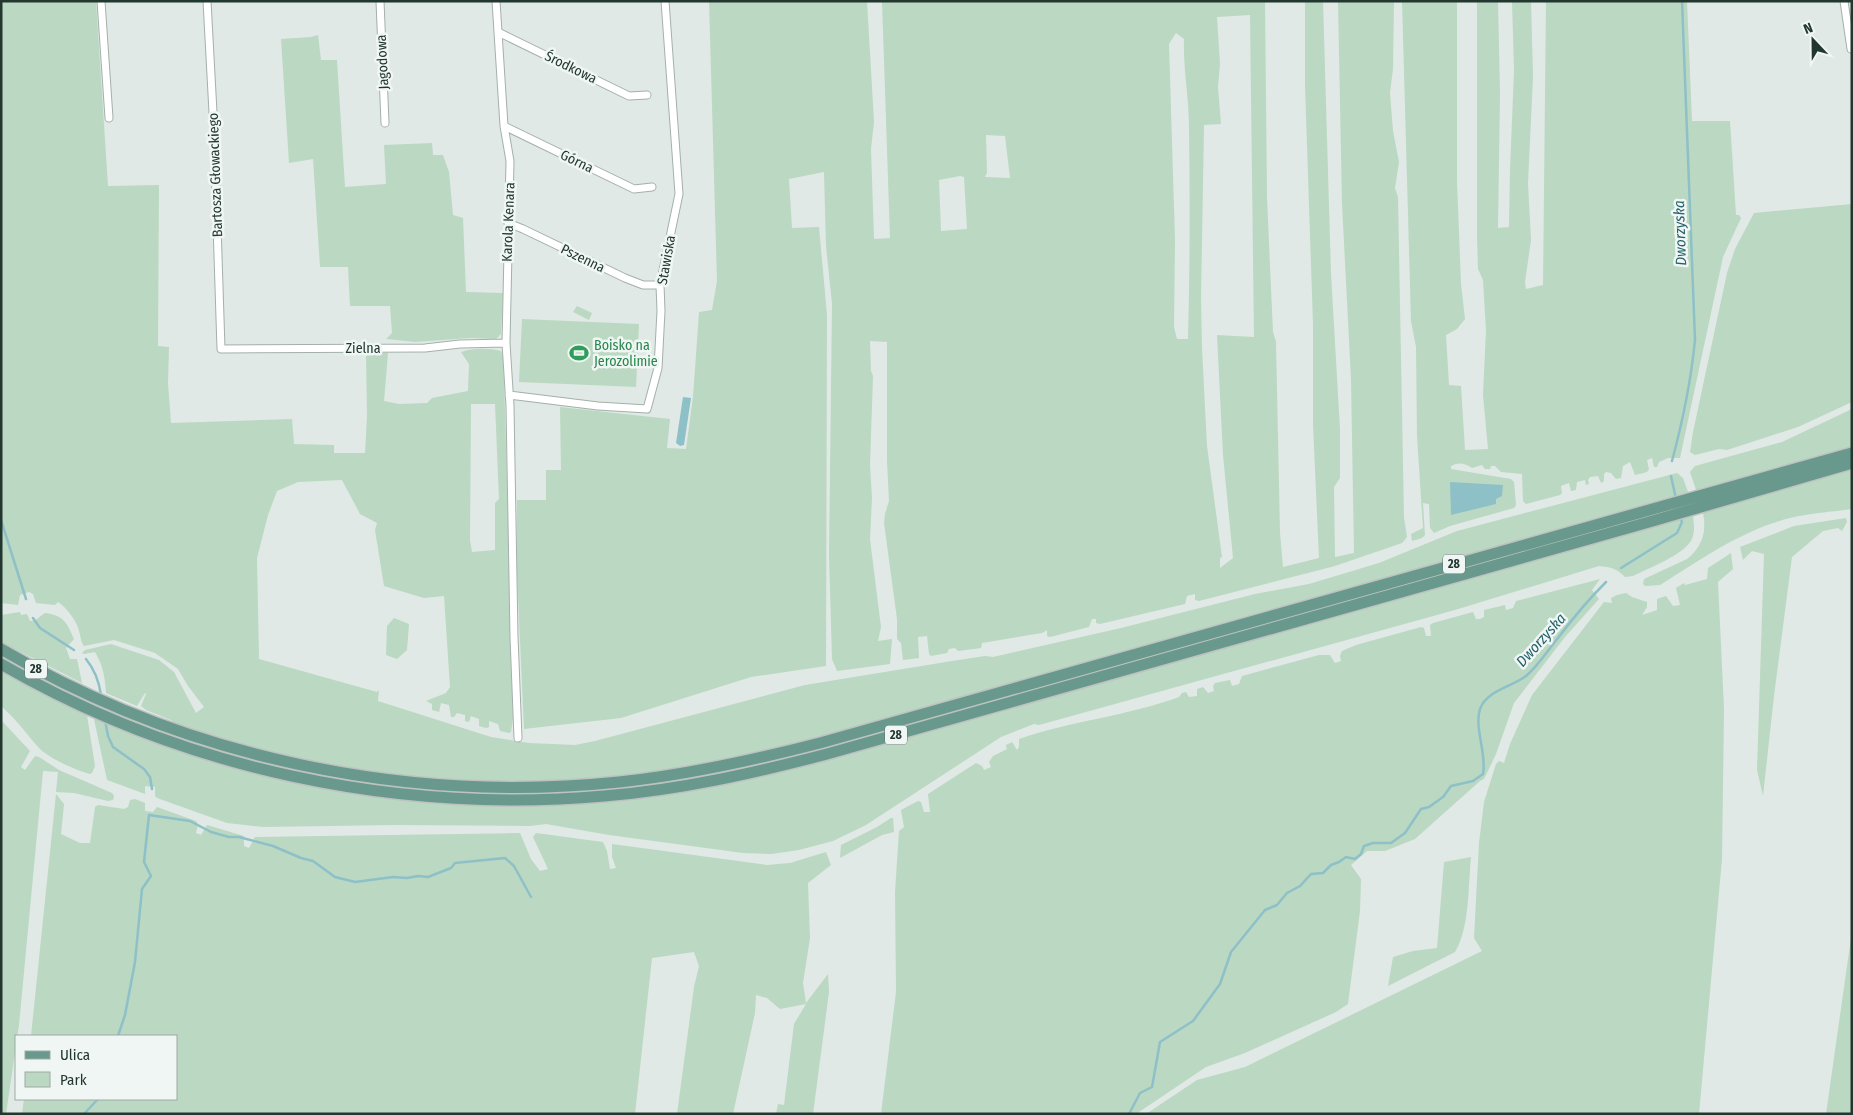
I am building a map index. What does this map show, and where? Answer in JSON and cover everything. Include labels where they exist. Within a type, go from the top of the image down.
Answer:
[{"type":"main road","name":"28","points":[[1,649],[72,687],[130,713],[206,740],[261,756],[314,768],[390,780],[449,786],[519,788],[580,786],[639,780],[718,767],[832,740],[1852,452]]},
{"type":"main road","name":"28","points":[[1,664],[68,698],[131,726],[199,751],[315,781],[387,792],[504,800],[587,797],[640,792],[731,777],[834,752],[1764,490],[1852,463]]},
{"type":"street","points":[[101,1],[109,118]]},
{"type":"street","name":"Bartosza Głowackiego","points":[[207,1],[214,121],[221,349]]},
{"type":"street","name":"Jagodowa","points":[[380,1],[385,123]]},
{"type":"street","name":"Karola Kenara","points":[[496,1],[504,126],[510,161],[506,343],[511,443],[518,738]]},
{"type":"street","name":"Stawiska","points":[[509,395],[648,410],[658,368],[661,311],[660,285],[679,194],[665,1]]},
{"type":"street","points":[[1844,1],[1851,48]]},
{"type":"street","name":"Środkowa","points":[[498,32],[629,96],[647,95]]},
{"type":"street","name":"Górna","points":[[504,126],[634,188],[652,187]]},
{"type":"street","name":"Pszenna","points":[[508,223],[625,278],[643,285],[660,285]]},
{"type":"street","name":"Zielna","points":[[221,349],[425,348],[460,344],[506,343]]},
{"type":"green space","points":[[1,1],[96,1],[108,186],[159,185],[158,346],[169,347],[168,383],[171,423],[292,419],[294,444],[334,445],[334,453],[365,453],[367,416],[366,353],[388,353],[384,401],[399,404],[427,403],[432,398],[468,391],[469,364],[461,352],[481,349],[501,351],[503,356],[513,718],[511,732],[500,731],[498,724],[489,721],[489,727],[479,726],[479,719],[471,716],[469,722],[465,721],[465,715],[457,713],[454,717],[451,717],[449,705],[441,703],[439,712],[432,710],[432,704],[426,701],[446,693],[450,687],[444,596],[424,598],[384,586],[375,530],[377,523],[360,514],[342,480],[298,482],[277,491],[268,515],[257,558],[259,659],[377,692],[379,690],[378,701],[491,737],[529,743],[575,745],[595,741],[805,685],[985,656],[993,657],[1121,628],[1255,594],[1309,584],[1379,563],[1457,531],[1677,473],[1683,478],[1688,492],[861,727],[772,749],[682,768],[588,779],[491,781],[394,774],[313,762],[265,751],[171,723],[173,721],[141,706],[145,693],[137,706],[106,693],[103,672],[95,652],[82,653],[85,650],[111,644],[159,660],[174,672],[196,713],[204,707],[178,669],[155,653],[114,640],[84,646],[76,623],[58,602],[55,605],[36,603],[33,594],[29,592],[20,595],[18,605],[1,603]],"holes":[[[471,404],[495,404],[499,499],[495,503],[495,550],[472,552],[470,540]]]},
{"type":"green space","points":[[709,1],[867,1],[874,122],[871,149],[874,239],[890,238],[882,1],[1265,1],[1267,198],[1273,332],[1276,342],[1280,533],[1283,567],[1319,558],[1313,425],[1313,325],[1305,85],[1305,1],[1323,1],[1331,274],[1340,429],[1340,478],[1334,487],[1335,557],[1354,553],[1351,379],[1342,204],[1338,1],[1394,1],[1393,69],[1390,93],[1393,131],[1399,162],[1395,188],[1398,197],[1404,518],[1407,537],[1402,543],[1335,566],[1199,601],[1195,600],[1195,594],[1187,596],[1185,604],[1100,624],[1096,623],[1096,619],[1092,619],[1089,627],[1050,637],[1047,636],[1047,630],[1042,633],[982,643],[981,648],[958,651],[955,648],[949,649],[947,653],[931,656],[929,654],[927,636],[918,637],[919,658],[903,660],[901,643],[897,639],[897,619],[884,523],[889,501],[887,342],[870,341],[871,371],[873,376],[870,539],[881,627],[878,641],[892,639],[890,664],[837,671],[832,659],[829,556],[832,304],[826,246],[824,172],[789,179],[792,228],[819,227],[827,315],[826,666],[751,677],[621,718],[524,729],[517,573],[517,500],[546,500],[546,470],[561,470],[560,407],[670,419],[667,448],[686,449],[693,397],[699,312],[712,310],[717,281]],"holes":[[[1250,15],[1254,337],[1217,335],[1223,455],[1233,558],[1220,568],[1220,558],[1222,557],[1207,446],[1201,298],[1204,125],[1221,124],[1218,87],[1220,64],[1217,17]],[[1176,33],[1184,39],[1189,127],[1188,339],[1177,339],[1174,327],[1175,240],[1169,44]],[[986,135],[1005,136],[1010,178],[985,177],[987,173]],[[964,177],[967,229],[941,231],[939,180]]]},
{"type":"green space","points":[[1402,1],[1457,1],[1457,181],[1461,284],[1465,319],[1457,329],[1446,335],[1449,385],[1461,386],[1465,450],[1488,449],[1483,395],[1486,330],[1483,280],[1478,269],[1477,236],[1477,1],[1498,1],[1500,94],[1498,228],[1509,227],[1514,70],[1512,1],[1531,1],[1533,77],[1528,183],[1531,240],[1525,282],[1526,289],[1543,285],[1546,1],[1687,1],[1692,121],[1730,121],[1736,215],[1739,215],[1741,218],[1723,257],[1680,458],[1668,458],[1659,462],[1657,467],[1654,467],[1652,458],[1647,460],[1649,469],[1647,472],[1635,475],[1630,462],[1623,466],[1621,478],[1616,479],[1611,473],[1606,472],[1604,474],[1604,481],[1601,483],[1598,476],[1590,477],[1588,480],[1589,484],[1586,485],[1585,480],[1577,482],[1576,490],[1571,491],[1569,483],[1561,486],[1562,493],[1560,495],[1526,504],[1523,501],[1522,474],[1501,472],[1495,466],[1485,469],[1482,465],[1472,468],[1467,465],[1457,464],[1451,466],[1451,469],[1511,479],[1514,482],[1516,505],[1514,508],[1450,526],[1434,533],[1430,528],[1429,504],[1423,503],[1425,535],[1412,541],[1411,534],[1423,528],[1417,436],[1416,347],[1411,321]]},
{"type":"green space","points":[[318,35],[321,60],[337,60],[345,187],[386,184],[384,145],[432,143],[433,155],[443,155],[449,172],[453,215],[463,218],[466,292],[503,293],[501,334],[496,339],[470,338],[415,342],[386,339],[392,333],[390,306],[350,306],[348,267],[320,267],[313,159],[289,163],[281,39]]},
{"type":"green space","points":[[1852,204],[1852,402],[1798,427],[1727,450],[1719,449],[1695,455],[1690,452],[1727,273],[1735,249],[1754,213]]},
{"type":"green space","points":[[577,306],[592,313],[589,320],[573,312]]},
{"type":"green space","name":"Boisko na Jerozolimie","points":[[522,319],[639,324],[636,387],[519,382]]},
{"type":"green space","points":[[1852,409],[1852,447],[1696,490],[1690,472],[1695,466],[1782,442]]},
{"type":"green space","points":[[1852,468],[1852,509],[1805,515],[1772,523],[1723,546],[1660,585],[1645,586],[1643,584],[1644,579],[1687,559],[1692,554],[1700,544],[1704,533],[1703,513]]},
{"type":"green space","points":[[1693,516],[1694,533],[1688,545],[1674,556],[1633,576],[1625,577],[1614,569],[1599,566],[1455,610],[1039,725],[1034,724],[1001,737],[866,825],[833,841],[799,850],[771,854],[743,853],[609,835],[546,824],[530,826],[395,825],[263,827],[227,823],[157,798],[155,796],[155,787],[145,786],[145,794],[107,780],[94,719],[190,755],[241,769],[289,781],[386,797],[434,802],[533,806],[582,804],[655,797],[726,784],[820,762]]},
{"type":"green space","points":[[1846,518],[1847,522],[1842,531],[1838,528],[1823,531],[1792,557],[1763,796],[1757,770],[1764,554],[1752,551],[1743,560],[1740,547],[1794,526]]},
{"type":"green space","points":[[1731,553],[1733,569],[1718,582],[1724,709],[1722,859],[1699,1114],[1146,1114],[1197,1080],[1245,1067],[1482,951],[1474,938],[1479,843],[1484,802],[1496,764],[1499,761],[1504,763],[1510,744],[1532,695],[1604,602],[1612,603],[1611,598],[1626,593],[1647,602],[1647,607],[1642,615],[1657,610],[1657,599],[1666,596],[1673,606],[1680,605],[1676,588],[1684,583],[1685,585],[1707,579],[1708,568]]},
{"type":"green space","points":[[1600,579],[1592,590],[1599,599],[1565,637],[1514,703],[1496,754],[1484,779],[1415,839],[1385,851],[1367,851],[1351,865],[1361,879],[1360,911],[1348,1004],[1336,1012],[1245,1053],[1206,1067],[1136,1114],[881,1114],[896,992],[895,892],[899,831],[904,827],[901,810],[918,801],[921,802],[924,812],[930,812],[928,794],[976,763],[982,766],[984,770],[991,767],[989,762],[993,756],[1007,749],[1006,745],[1012,742],[1017,750],[1019,739],[1159,704],[1179,697],[1182,693],[1186,692],[1189,697],[1197,696],[1197,689],[1203,687],[1208,693],[1214,691],[1213,686],[1215,683],[1230,680],[1232,686],[1239,684],[1242,676],[1319,655],[1330,655],[1335,663],[1341,661],[1342,651],[1356,645],[1421,627],[1424,628],[1426,636],[1431,636],[1430,625],[1433,623],[1473,612],[1476,619],[1480,619],[1484,617],[1484,610],[1505,605],[1506,610],[1513,608],[1516,601]]},
{"type":"green space","points":[[20,612],[21,615],[27,614],[30,621],[36,620],[45,613],[64,620],[74,639],[66,648],[70,659],[77,659],[82,683],[1,642],[1,615]]},
{"type":"green space","points":[[394,618],[409,624],[407,650],[397,659],[386,655],[387,626]]},
{"type":"green space","points":[[1,670],[87,715],[95,766],[92,773],[70,767],[42,751],[1,706]]},
{"type":"green space","points":[[1,720],[30,751],[21,767],[25,770],[35,756],[39,757],[59,770],[112,793],[114,796],[113,800],[108,801],[74,793],[56,792],[58,772],[43,771],[19,1025],[18,1035],[15,1035],[15,1052],[6,1114],[1,1114]]},
{"type":"green space","points":[[56,794],[64,804],[61,834],[80,843],[90,843],[95,807],[98,805],[124,809],[128,807],[130,800],[135,799],[145,803],[145,811],[153,812],[157,807],[196,821],[198,824],[196,833],[201,835],[207,825],[244,836],[244,846],[249,848],[255,837],[520,833],[531,859],[540,871],[548,869],[533,837],[536,833],[603,842],[607,851],[610,869],[616,868],[612,857],[612,844],[767,865],[790,863],[826,852],[831,865],[808,883],[810,938],[803,983],[806,1003],[828,974],[829,992],[813,1114],[776,1114],[778,1104],[784,1105],[794,1024],[806,1004],[780,1009],[767,998],[756,995],[755,1013],[733,1114],[677,1114],[694,987],[699,966],[694,952],[652,958],[635,1114],[22,1114],[24,1100],[178,1100],[178,1035],[31,1035]]},
{"type":"green space","points":[[893,818],[894,832],[882,835],[840,858],[841,845]]},
{"type":"green space","points":[[1471,857],[1466,919],[1460,942],[1455,952],[1388,986],[1393,957],[1413,951],[1437,948],[1444,862]]},
{"type":"green space","points":[[1852,931],[1852,1114],[1826,1114]]},
{"type":"water","points":[[683,397],[691,398],[684,445],[680,446],[676,443]]},
{"type":"water","points":[[1450,482],[1503,485],[1502,496],[1496,499],[1496,504],[1451,515]]},
{"type":"waterway","name":"Dworzyska","points":[[1672,461],[1686,400],[1695,340],[1682,1]]},
{"type":"waterway","name":"Dworzyska","points":[[1671,476],[1676,499]]},
{"type":"waterway","name":"Dworzyska","points":[[1621,568],[1677,533],[1682,522],[1680,517]]},
{"type":"waterway","points":[[1,520],[26,599]]},
{"type":"waterway","name":"Dworzyska","points":[[1129,1114],[1140,1093],[1152,1087],[1160,1042],[1193,1021],[1220,984],[1231,952],[1265,910],[1277,905],[1287,893],[1300,886],[1311,874],[1323,873],[1331,865],[1346,857],[1355,859],[1361,854],[1364,846],[1373,843],[1391,843],[1405,833],[1421,809],[1429,807],[1443,797],[1451,786],[1473,781],[1483,774],[1484,766],[1478,724],[1480,709],[1483,703],[1494,693],[1526,676],[1539,663],[1569,623],[1606,582]]},
{"type":"waterway","points":[[33,618],[40,628],[74,650]]},
{"type":"waterway","points":[[86,659],[96,676],[101,695]]},
{"type":"waterway","points":[[105,720],[108,736],[113,747],[144,769],[150,777],[152,789]]},
{"type":"waterway","points":[[118,1035],[125,1015],[135,962],[142,889],[151,876],[144,862],[149,815],[190,821],[211,832],[273,846],[313,861],[335,877],[355,882],[393,877],[428,877],[451,868],[455,863],[505,858],[514,866],[531,897]]},
{"type":"waterway","points":[[84,1114],[97,1100]]},
{"type":"place","name":"Boisko na Jerozolimie","points":[[579,353]]}]
